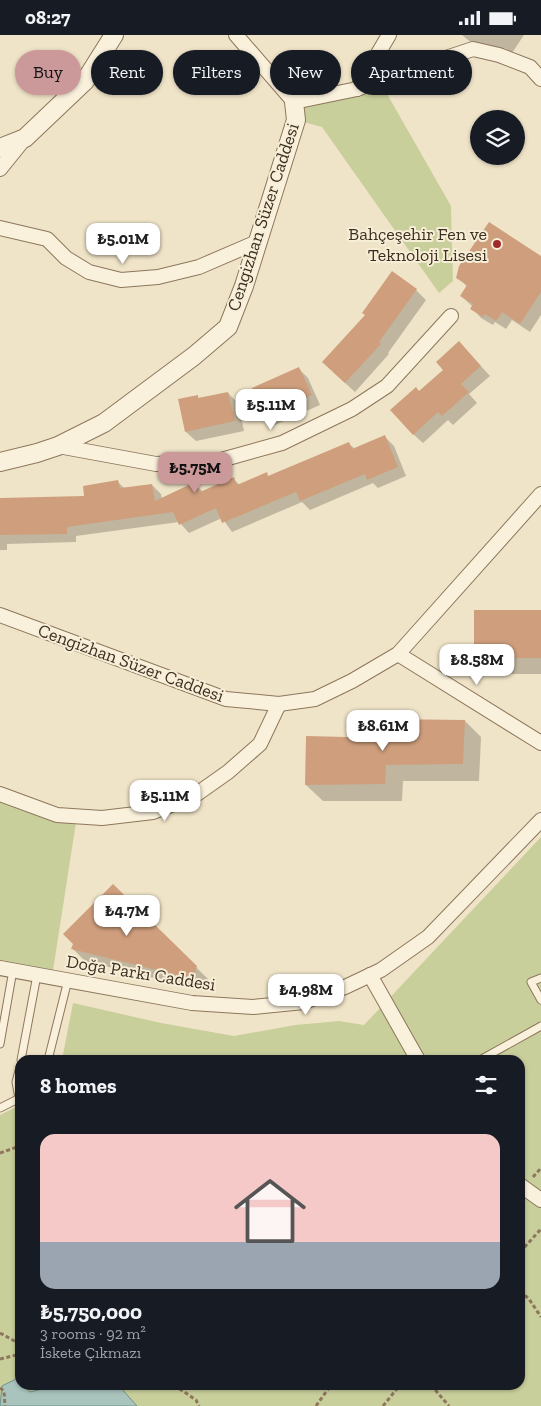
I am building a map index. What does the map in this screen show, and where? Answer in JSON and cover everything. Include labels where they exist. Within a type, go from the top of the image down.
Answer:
[{"type":"street","points":[[0,169],[25,138],[85,81],[114,35]]},
{"type":"street","points":[[236,35],[294,102]]},
{"type":"street","points":[[380,50],[389,35]]},
{"type":"street","name":"Cengizhan Süzer Caddesi","points":[[470,50],[473,49],[499,55],[530,67],[541,79]]},
{"type":"street","name":"Cengizhan Süzer Caddesi","points":[[0,462],[58,446],[104,423],[194,356],[228,327],[244,286],[296,121],[294,102],[351,90]]},
{"type":"street","points":[[0,148],[25,138]]},
{"type":"street","points":[[0,228],[47,239],[66,258],[89,272],[121,280],[158,277],[199,267],[257,243]]},
{"type":"street","points":[[58,446],[156,463],[221,460],[282,443],[352,409],[387,387],[451,317]]},
{"type":"street","name":"Cengizhan Süzer Caddesi","points":[[0,615],[226,699],[279,704],[315,699],[352,681],[398,654],[541,494]]},
{"type":"street","points":[[398,654],[541,743]]},
{"type":"street","points":[[0,794],[57,815],[102,818],[152,812],[194,797],[228,772],[260,744],[279,704]]},
{"type":"street","name":"Doğa Parkı Caddesi","points":[[7,969],[192,1003],[253,1007],[304,1002],[345,987],[381,970],[428,937],[541,820]]},
{"type":"street","points":[[370,975],[415,1055]]},
{"type":"street","points":[[525,1189],[541,1200]]},
{"type":"lane","points":[[0,1044],[7,969]]},
{"type":"lane","points":[[23,1055],[37,975]]},
{"type":"lane","points":[[541,978],[531,982],[541,1000]]},
{"type":"lane","points":[[49,1055],[68,980]]},
{"type":"lane","points":[[489,1055],[541,1027]]},
{"type":"lane","points":[[0,1108],[15,1100]]},
{"type":"path","points":[[0,1153],[15,1148]]},
{"type":"path","points":[[525,1247],[541,1229]]},
{"type":"path","points":[[525,1295],[541,1317]]},
{"type":"path","points":[[0,1333],[15,1341]]},
{"type":"path","points":[[0,1359],[15,1356]]},
{"type":"path","points":[[0,1388],[4,1391],[5,1406]]},
{"type":"path","points":[[181,1390],[196,1400],[199,1406]]},
{"type":"path","points":[[316,1406],[327,1390]]},
{"type":"path","points":[[383,1406],[396,1390]]},
{"type":"path","points":[[435,1390],[449,1406]]},
{"type":"green space","points":[[351,87],[351,95],[388,95],[451,206],[453,281],[439,293],[322,127],[296,120],[294,102],[321,95],[341,95],[341,90]]},
{"type":"green space","points":[[0,794],[77,816],[52,977],[0,968]]},
{"type":"green space","points":[[541,837],[541,1406],[0,1406],[0,1115],[15,1108],[15,1390],[525,1390],[525,1055],[63,1055],[73,1003],[161,1023],[234,1036],[295,1025],[339,1021],[364,1025]]},
{"type":"water","points":[[15,1380],[15,1390],[28,1390],[30,1392],[38,1390],[123,1390],[137,1406],[0,1406],[2,1386]]},
{"type":"building","name":"Bahçeşehir Fen ve Teknoloji Lisesi","points":[[489,222],[541,256],[541,292],[520,324],[502,312],[496,321],[485,314],[483,317],[470,309],[473,304],[460,296],[467,285],[456,278],[459,266]]},
{"type":"building","points":[[392,271],[417,289],[379,342],[381,344],[345,383],[322,362],[365,315],[362,313]]},
{"type":"building","points":[[459,341],[481,366],[461,384],[469,392],[442,416],[438,412],[413,435],[390,410],[416,387],[419,391],[443,370],[436,362]]},
{"type":"building","points":[[299,367],[312,395],[264,416],[252,388]]},
{"type":"building","points":[[228,392],[235,421],[185,432],[178,399],[198,395],[198,398]]},
{"type":"building","points":[[385,435],[398,467],[367,480],[365,474],[300,501],[296,492],[222,523],[216,508],[179,525],[173,512],[67,527],[67,534],[0,535],[0,498],[84,496],[83,486],[118,480],[120,488],[152,484],[155,501],[195,482],[200,492],[234,477],[237,485],[267,472],[268,476],[349,442],[352,449]]},
{"type":"building","points":[[474,610],[541,610],[541,658],[474,658]]},
{"type":"building","points":[[388,719],[465,720],[463,764],[386,765],[385,784],[305,785],[306,736],[388,738]]},
{"type":"building","points":[[113,884],[197,966],[193,979],[71,949],[73,944],[63,934]]},
{"type":"place","name":"Bahçeşehir Fen ve Teknoloji Lisesi","points":[[497,244]]}]
